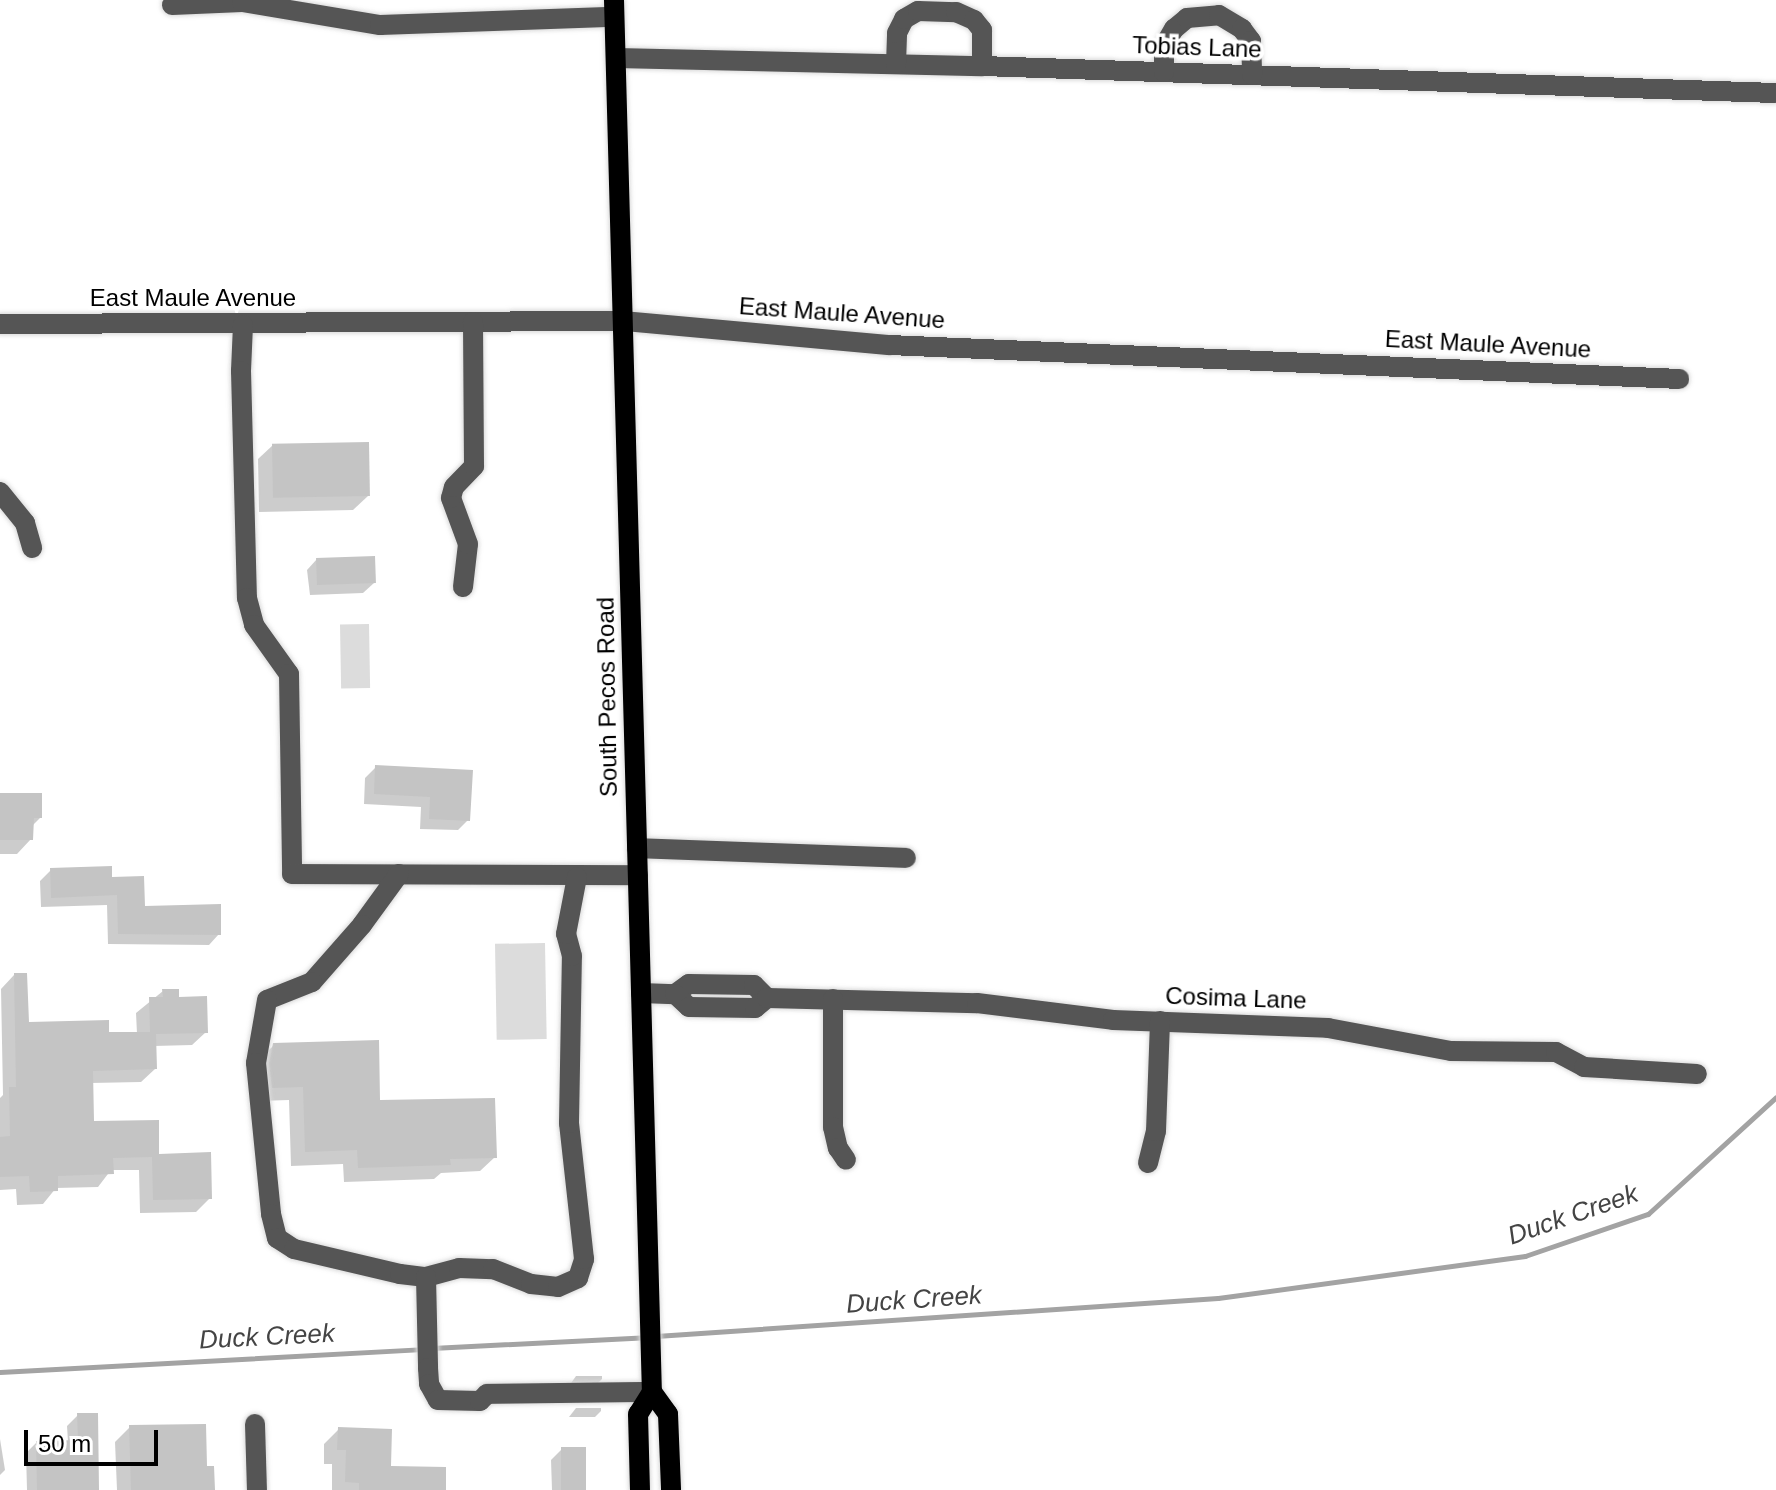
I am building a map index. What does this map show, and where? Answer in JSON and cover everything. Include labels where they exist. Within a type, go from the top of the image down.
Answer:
[{"type":"main road","name":"South Pecos Road","points":[[614,8],[651,1368],[657,1399],[638,1414],[640,1490]]},
{"type":"main road","points":[[657,1399],[668,1414],[671,1490]]},
{"type":"street","points":[[172,5],[242,2],[380,25],[614,8]]},
{"type":"street","points":[[896,64],[897,33],[904,19],[918,11],[956,12],[974,20],[982,30],[982,66]]},
{"type":"street","points":[[1164,72],[1164,46],[1174,29],[1187,18],[1219,15],[1242,29],[1251,41],[1252,75]]},
{"type":"street","name":"Tobias Lane","points":[[616,58],[982,66],[1776,93]]},
{"type":"street","name":"East Maule Avenue","points":[[0,324],[624,321],[889,345],[1679,379]]},
{"type":"street","points":[[463,587],[468,544],[451,498],[454,487],[474,466],[473,322]]},
{"type":"street","points":[[243,325],[241,371],[247,598],[254,625],[289,674],[292,874],[638,875]]},
{"type":"street","points":[[0,492],[25,523],[32,548]]},
{"type":"street","points":[[637,848],[906,858]]},
{"type":"street","points":[[399,874],[362,925],[312,982],[267,1000],[256,1063],[271,1214],[277,1238],[294,1249],[400,1274],[426,1277],[459,1268],[493,1269],[531,1284],[558,1287],[578,1278],[584,1259],[569,1123],[572,956],[566,934],[577,877]]},
{"type":"street","name":"Cosima Lane","points":[[641,993],[675,994],[689,984],[754,985],[767,998]]},
{"type":"street","points":[[728,985],[728,1008]]},
{"type":"street","name":"Cosima Lane","points":[[675,994],[689,1007],[755,1008],[767,998],[977,1003],[1066,1016],[1328,1028],[1451,1051],[1556,1052],[1584,1067],[1697,1074]]},
{"type":"street","points":[[833,999],[833,1127],[838,1148],[846,1160]]},
{"type":"street","points":[[1148,1163],[1156,1131],[1160,1021]]},
{"type":"street","points":[[426,1277],[429,1384],[438,1400],[480,1401],[487,1394],[657,1399]]},
{"type":"street","points":[[255,1424],[257,1490]]},
{"type":"shaded area","points":[[369,624],[370,688],[341,688],[340,625]]},
{"type":"shaded area","points":[[545,943],[547,1039],[497,1040],[495,944]]},
{"type":"building","points":[[369,442],[370,496],[273,498],[272,444]]},
{"type":"building","points":[[375,556],[376,583],[317,585],[316,558]]},
{"type":"building","points":[[375,765],[473,770],[470,821],[429,819],[430,797],[374,794]]},
{"type":"building","points":[[0,793],[42,793],[42,818],[34,818],[33,840],[0,840]]},
{"type":"building","points":[[112,866],[112,877],[144,876],[145,906],[221,904],[221,935],[118,934],[117,895],[51,898],[50,868]]},
{"type":"building","points":[[14,973],[27,973],[29,1022],[109,1020],[109,1032],[150,1032],[149,997],[163,997],[162,989],[179,989],[179,997],[207,996],[208,1033],[156,1034],[157,1069],[93,1071],[94,1121],[159,1120],[159,1154],[211,1152],[212,1199],[153,1200],[152,1157],[113,1158],[114,1174],[58,1176],[58,1191],[30,1192],[29,1176],[0,1177],[0,1137],[10,1136],[9,1087],[16,1087]]},
{"type":"building","points":[[379,1040],[380,1100],[495,1098],[497,1158],[450,1159],[451,1165],[358,1168],[357,1150],[305,1152],[303,1087],[272,1088],[269,1063],[273,1043]]},
{"type":"building","points":[[77,1413],[98,1413],[99,1490],[37,1490],[36,1441],[78,1440]]},
{"type":"building","points":[[206,1424],[207,1466],[214,1466],[215,1490],[131,1490],[129,1425]]},
{"type":"building","points":[[338,1427],[392,1429],[391,1466],[446,1467],[446,1490],[359,1490],[359,1483],[345,1482],[346,1450],[337,1450]]},
{"type":"building","points":[[561,1447],[586,1447],[586,1490],[561,1490]]},
{"type":"waterway","name":"Duck Creek","points":[[656,1336],[1218,1298],[1525,1256],[1648,1214],[1776,1097]]},
{"type":"waterway","name":"Duck Creek","points":[[432,1348],[646,1337]]},
{"type":"waterway","name":"Duck Creek","points":[[0,1372],[422,1349]]}]
